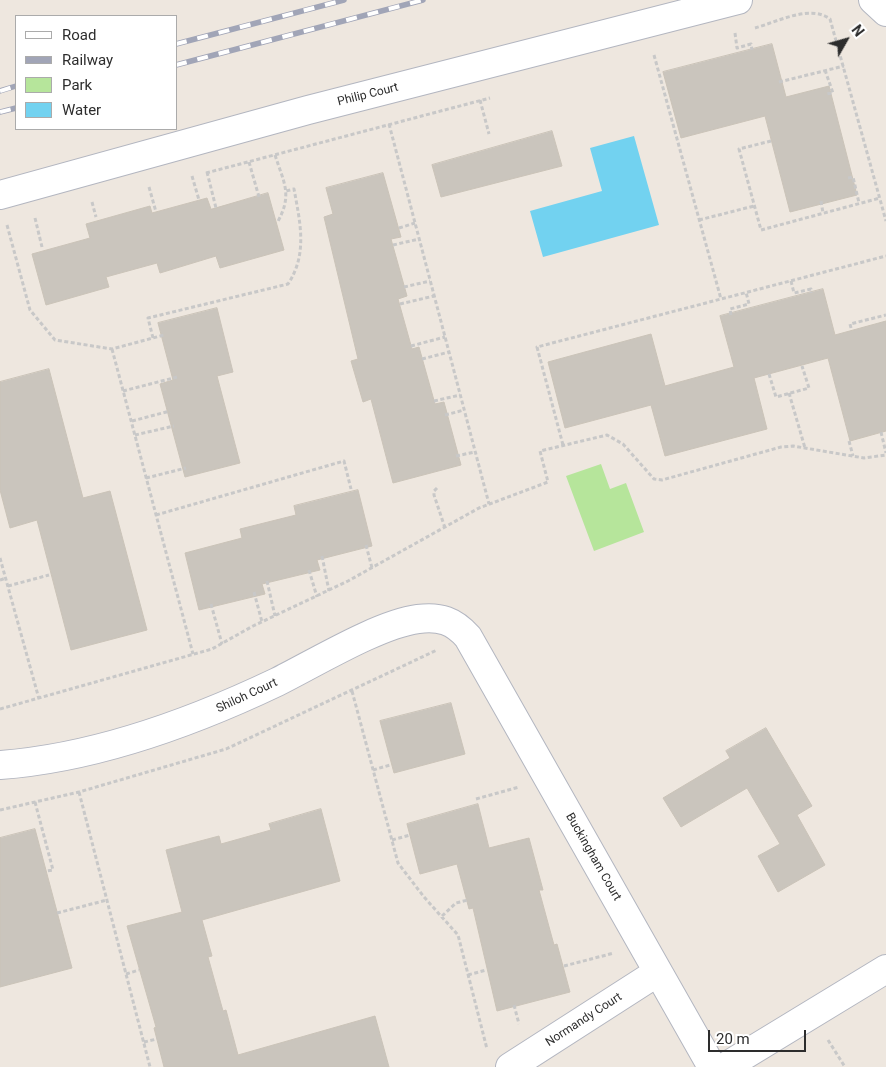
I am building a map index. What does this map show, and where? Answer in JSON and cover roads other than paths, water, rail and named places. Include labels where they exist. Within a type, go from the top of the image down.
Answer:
[{"type":"street","name":"Philip Court","points":[[0,195],[308,110],[738,0]]},
{"type":"street","points":[[873,0],[886,12]]},
{"type":"street","name":"Shiloh Court","points":[[0,766],[69,755],[127,740],[214,712],[400,623],[434,617],[448,620],[458,626],[474,648]]},
{"type":"street","name":"Buckingham Court","points":[[474,648],[712,1067]]},
{"type":"street","points":[[726,1067],[886,969]]},
{"type":"street","name":"Normandy Court","points":[[500,1063],[658,972]]},
{"type":"water","points":[[634,136],[659,225],[543,257],[530,211],[602,191],[590,148]]},
{"type":"railway","points":[[178,43],[344,0]]},
{"type":"railway","points":[[178,64],[423,0]]},
{"type":"railway","points":[[0,91],[15,86]]},
{"type":"railway","points":[[0,112],[15,108]]}]
